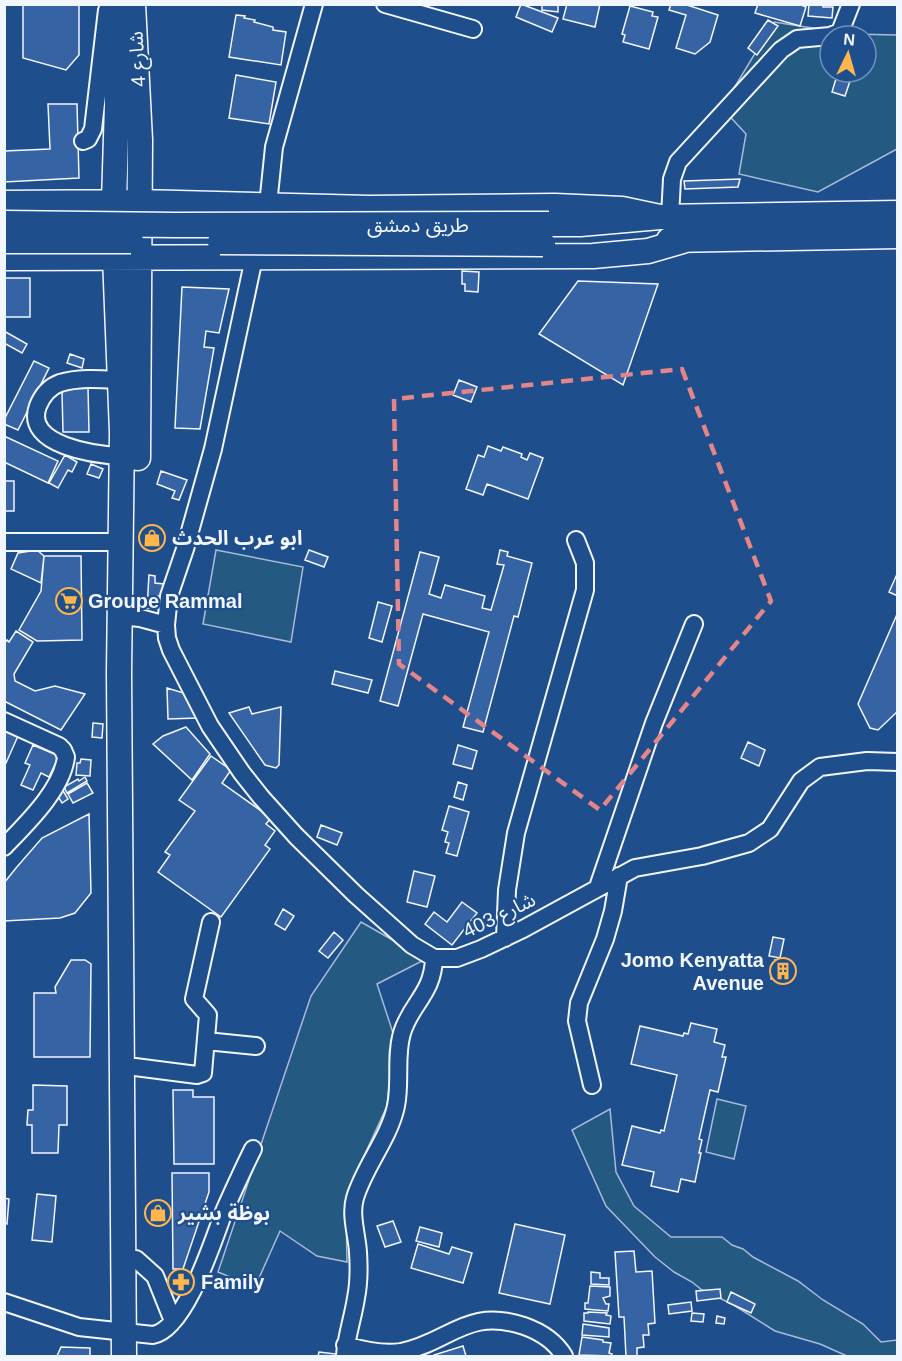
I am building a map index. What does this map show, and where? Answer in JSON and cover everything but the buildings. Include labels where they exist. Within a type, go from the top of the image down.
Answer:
[{"type":"highway","points":[[114,4],[129,139],[140,202],[140,256],[128,313],[121,380],[121,542],[127,616],[136,1259],[132,1341],[124,1356]]},
{"type":"highway","name":"شارع 4","points":[[129,139],[139,113],[133,4]]},
{"type":"highway","points":[[129,139],[114,202],[115,257],[128,313],[127,616],[132,1341]]},
{"type":"highway","points":[[50,202],[81,198],[101,187],[129,139]]},
{"type":"highway","points":[[129,139],[152,180],[162,192],[189,203]]},
{"type":"highway","points":[[4,202],[140,202],[369,208],[555,206],[622,209],[665,217]]},
{"type":"highway","points":[[41,258],[62,248],[70,235],[67,218],[50,202]]},
{"type":"highway","points":[[829,226],[897,202]]},
{"type":"highway","points":[[222,257],[203,243],[199,238],[197,226],[202,215],[207,211],[225,204]]},
{"type":"highway","points":[[829,226],[897,213]]},
{"type":"highway","name":"طريق دمشق","points":[[4,241],[546,234],[580,224],[665,217],[829,226]]},
{"type":"highway","name":"طريق دمشق","points":[[4,223],[546,234],[686,240],[829,226]]},
{"type":"highway","points":[[829,226],[897,236]]},
{"type":"highway","points":[[829,226],[897,250]]},
{"type":"highway","points":[[4,258],[608,256],[648,251],[686,240]]},
{"type":"highway","points":[[128,313],[158,268],[175,256]]},
{"type":"highway","points":[[66,257],[87,263],[100,273],[128,313]]},
{"type":"street","points":[[83,141],[88,139],[93,129],[103,27],[108,4]]},
{"type":"street","points":[[268,206],[274,147],[314,4]]},
{"type":"street","points":[[385,4],[473,29]]},
{"type":"street","points":[[843,24],[851,4]]},
{"type":"street","points":[[665,217],[672,179],[678,162],[781,50],[797,39],[818,37]]},
{"type":"street","points":[[254,258],[216,438],[185,549],[169,596],[165,625],[171,650],[202,713],[250,784],[296,837],[356,894],[411,945],[434,958],[430,984],[402,1032],[394,1113],[386,1136],[354,1200],[358,1280],[345,1351],[361,1349],[397,1352],[413,1349],[480,1321],[500,1320],[543,1334],[564,1356]]},
{"type":"street","points":[[121,380],[72,380],[52,387],[40,401],[36,419],[38,426],[46,435],[68,447],[85,452],[122,456]]},
{"type":"street","points":[[505,938],[507,890],[516,833],[585,590],[585,563],[576,540]]},
{"type":"street","points":[[4,542],[121,542]]},
{"type":"street","points":[[127,616],[165,625]]},
{"type":"street","points":[[598,887],[654,723],[694,624]]},
{"type":"street","points":[[4,721],[59,746],[66,757],[63,769],[46,801],[33,818],[4,847]]},
{"type":"street","name":"شارع 403","points":[[434,958],[467,955],[505,938],[635,868],[702,856],[749,843],[770,829],[801,781],[820,767],[867,761],[897,762]]},
{"type":"street","points":[[592,1085],[577,1021],[579,1003],[605,939],[619,876]]},
{"type":"street","points":[[135,1067],[201,1075],[203,1073],[208,1015],[194,999],[211,922]]},
{"type":"street","points":[[206,1041],[255,1046]]},
{"type":"street","points":[[4,1302],[66,1323],[132,1341],[160,1334],[173,1321],[195,1286],[225,1209],[253,1149]]},
{"type":"street","points":[[136,1259],[149,1269],[158,1281],[173,1321]]},
{"type":"highlighted area","points":[[682,369],[771,601],[600,810],[399,664],[394,399]]},
{"type":"shaded area","points":[[774,22],[818,29],[818,84],[878,84],[878,35],[897,35],[897,149],[818,192],[739,174],[746,134],[722,108]]},
{"type":"shaded area","points":[[216,550],[303,567],[291,642],[203,624]]},
{"type":"shaded area","points":[[361,922],[426,959],[377,984],[394,1036],[387,1106],[348,1191],[347,1262],[317,1256],[280,1231],[255,1287],[218,1272],[311,996]]},
{"type":"shaded area","points":[[717,1099],[746,1106],[734,1159],[706,1152]]},
{"type":"shaded area","points":[[610,1109],[616,1172],[634,1206],[671,1237],[722,1237],[732,1245],[798,1281],[823,1300],[863,1324],[881,1342],[897,1340],[897,1356],[847,1356],[820,1344],[775,1331],[732,1304],[702,1290],[655,1257],[606,1206],[572,1130]]},
{"type":"place","name":"ابو عرب الحدث","points":[[152,538]]},
{"type":"place","name":"Groupe Rammal","points":[[69,601]]},
{"type":"place","name":"Jomo Kenyatta Avenue","points":[[783,971]]},
{"type":"place","name":"بوظة بشير","points":[[158,1213]]},
{"type":"place","name":"Family","points":[[181,1282]]}]
